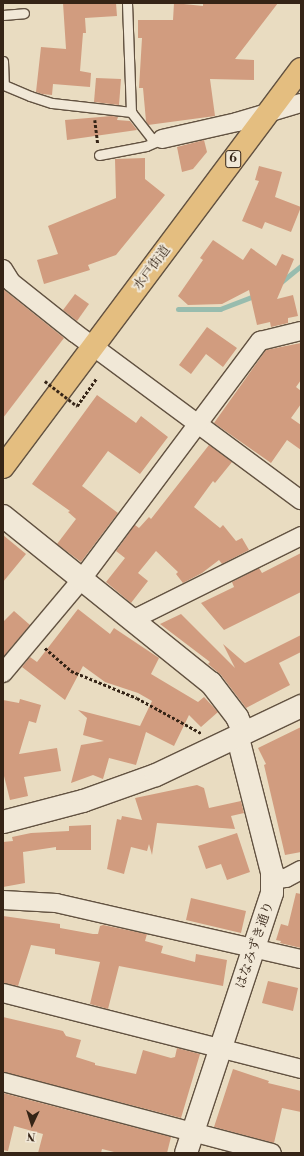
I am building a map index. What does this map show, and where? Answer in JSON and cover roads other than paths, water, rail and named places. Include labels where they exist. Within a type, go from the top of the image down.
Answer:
[{"type":"highway","name":"水戸街道","points":[[3,467],[301,69]]},
{"type":"street","points":[[162,139],[268,114],[301,103]]},
{"type":"street","points":[[3,269],[11,282],[93,347],[301,500]]},
{"type":"street","points":[[3,673],[81,580],[260,341],[301,331]]},
{"type":"street","points":[[3,516],[132,620],[301,536]]},
{"type":"street","name":"はなみずき通り","points":[[132,620],[210,683],[237,717],[244,732],[238,738],[273,880],[272,893],[186,1153]]},
{"type":"street","points":[[3,822],[116,790],[212,749],[301,706]]},
{"type":"street","points":[[273,880],[286,878],[301,870]]},
{"type":"street","points":[[3,900],[56,903],[301,959]]},
{"type":"street","points":[[3,993],[301,1069]]},
{"type":"street","points":[[3,1082],[272,1153]]},
{"type":"lane","points":[[127,3],[131,112],[151,138],[162,139]]},
{"type":"lane","points":[[3,15],[24,13]]},
{"type":"lane","points":[[3,61],[4,85],[52,103],[131,112]]},
{"type":"lane","points":[[100,155],[146,146],[162,139]]},
{"type":"waterway","points":[[281,282],[301,266]]},
{"type":"waterway","points":[[178,309],[220,309],[257,295]]}]
